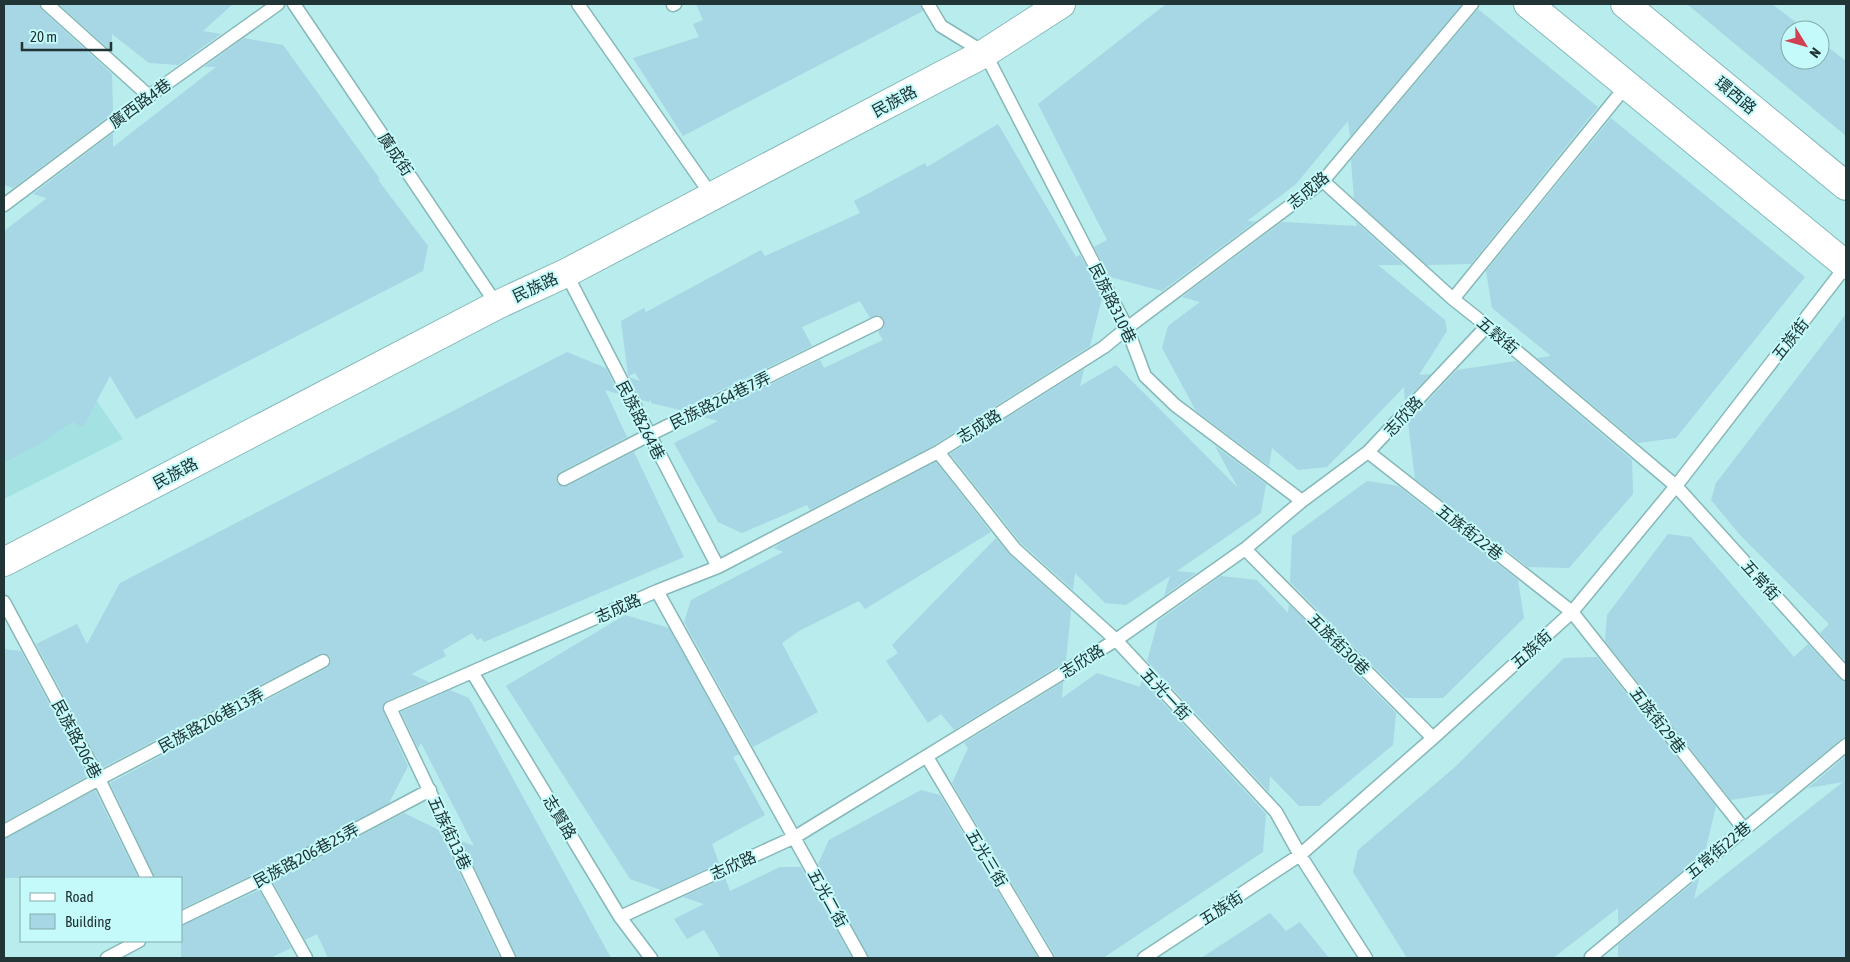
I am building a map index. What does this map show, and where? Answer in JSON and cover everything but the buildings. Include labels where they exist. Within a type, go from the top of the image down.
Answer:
[{"type":"main road","name":"民族路","points":[[4,562],[497,305],[566,273],[985,53],[1061,4]]},
{"type":"main road","points":[[1528,4],[1846,266]]},
{"type":"main road","name":"環西路","points":[[1625,4],[1846,186]]},
{"type":"lane","points":[[48,4],[149,96]]},
{"type":"lane","name":"廣西路4巷","points":[[4,205],[149,96],[278,4]]},
{"type":"lane","name":"廣成街","points":[[294,4],[497,305]]},
{"type":"lane","points":[[578,4],[712,196]]},
{"type":"lane","points":[[928,4],[941,26],[985,53]]},
{"type":"lane","name":"志成路","points":[[390,708],[658,591],[718,567],[938,452],[1104,347],[1323,181],[1472,4]]},
{"type":"lane","name":"民族路310巷","points":[[985,53],[1128,328],[1145,376],[1174,405],[1302,501]]},
{"type":"lane","points":[[1453,299],[1627,85]]},
{"type":"lane","name":"五穀街","points":[[1323,181],[1453,299],[1676,486]]},
{"type":"lane","name":"五族街","points":[[1144,958],[1300,856],[1572,612],[1676,486],[1846,266]]},
{"type":"lane","name":"民族路264巷","points":[[566,273],[718,567]]},
{"type":"lane","name":"民族路264巷7弄","points":[[564,479],[877,323]]},
{"type":"lane","name":"志欣路","points":[[620,916],[795,837],[1116,640],[1245,549],[1302,501],[1368,452],[1487,326]]},
{"type":"lane","name":"五光一街","points":[[938,452],[1015,549],[1116,640],[1276,812],[1300,856],[1366,958]]},
{"type":"lane","name":"五族街22巷","points":[[1368,452],[1572,612]]},
{"type":"lane","name":"五常街","points":[[1676,486],[1846,674]]},
{"type":"lane","name":"五族街30巷","points":[[1245,549],[1433,738]]},
{"type":"lane","name":"五光二街","points":[[658,591],[861,958]]},
{"type":"lane","name":"民族路206巷","points":[[4,602],[99,779],[147,877]]},
{"type":"lane","name":"五族街29巷","points":[[1572,612],[1744,829]]},
{"type":"lane","name":"民族路206巷13弄","points":[[4,831],[323,661]]},
{"type":"lane","name":"志賢路","points":[[472,672],[620,916],[651,958]]},
{"type":"lane","name":"五族街13巷","points":[[390,708],[509,958]]},
{"type":"lane","name":"五常街22巷","points":[[1590,958],[1846,745]]},
{"type":"lane","name":"五光三街","points":[[927,757],[1047,958]]},
{"type":"lane","name":"民族路206巷25弄","points":[[182,918],[262,880],[430,790]]},
{"type":"lane","points":[[262,880],[306,958]]},
{"type":"lane","points":[[107,958],[137,942]]},
{"type":"shaded area","points":[[63,352],[123,439],[4,499],[4,381],[11,385]]}]
